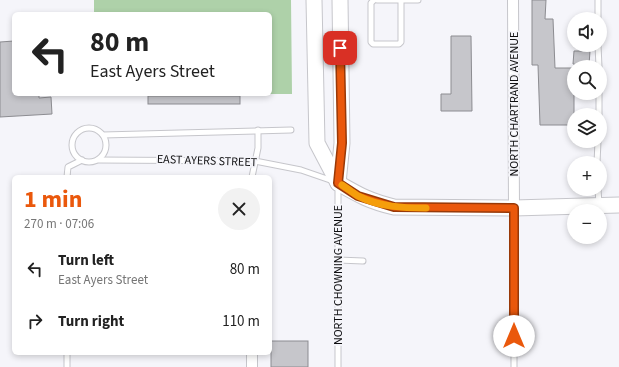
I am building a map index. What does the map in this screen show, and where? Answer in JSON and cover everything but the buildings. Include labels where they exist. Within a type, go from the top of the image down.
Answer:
[{"type":"street","name":"NORTH CHOWNING AVENUE","points":[[314,0],[317,143],[338,183]]},
{"type":"street","name":"NORTH CHOWNING AVENUE","points":[[338,183],[342,143],[340,0]]},
{"type":"street","name":"NORTH CHARTRAND AVENUE","points":[[513,0],[514,208]]},
{"type":"street","name":"EAST AYERS STREET","points":[[338,183],[358,196],[394,207],[567,207]]},
{"type":"street","name":"EAST AYERS STREET","points":[[607,206],[619,205]]},
{"type":"street","points":[[252,355],[252,367]]},
{"type":"lane","points":[[374,0],[371,3],[371,42],[373,44],[399,44],[401,42],[401,1]]},
{"type":"lane","points":[[377,0],[418,0]]},
{"type":"lane","points":[[598,0],[598,12]]},
{"type":"lane","points":[[89,128],[99,131],[103,135],[106,140],[105,151],[98,160],[87,162],[77,157],[72,147],[75,136],[83,129],[89,128]]},
{"type":"lane","points":[[252,175],[258,148],[258,130]]},
{"type":"lane","points":[[103,135],[291,130]]},
{"type":"lane","points":[[67,175],[68,167],[82,160]]},
{"type":"lane","name":"EAST AYERS STREET","points":[[98,160],[256,161],[301,170],[338,183]]},
{"type":"lane","name":"NORTH CHOWNING AVENUE","points":[[338,183],[338,367]]},
{"type":"lane","points":[[514,208],[514,367]]},
{"type":"lane","points":[[338,260],[363,261]]},
{"type":"lane","points":[[67,355],[67,367]]},
{"type":"green space","points":[[94,0],[291,0],[292,94],[272,94],[272,12],[94,12]]},
{"type":"slow traffic","points":[[342,185],[358,196],[375,202],[394,207],[426,208]]},
{"type":"route","points":[[340,48],[342,143],[338,183],[358,196],[394,207],[514,208],[514,336]]}]
